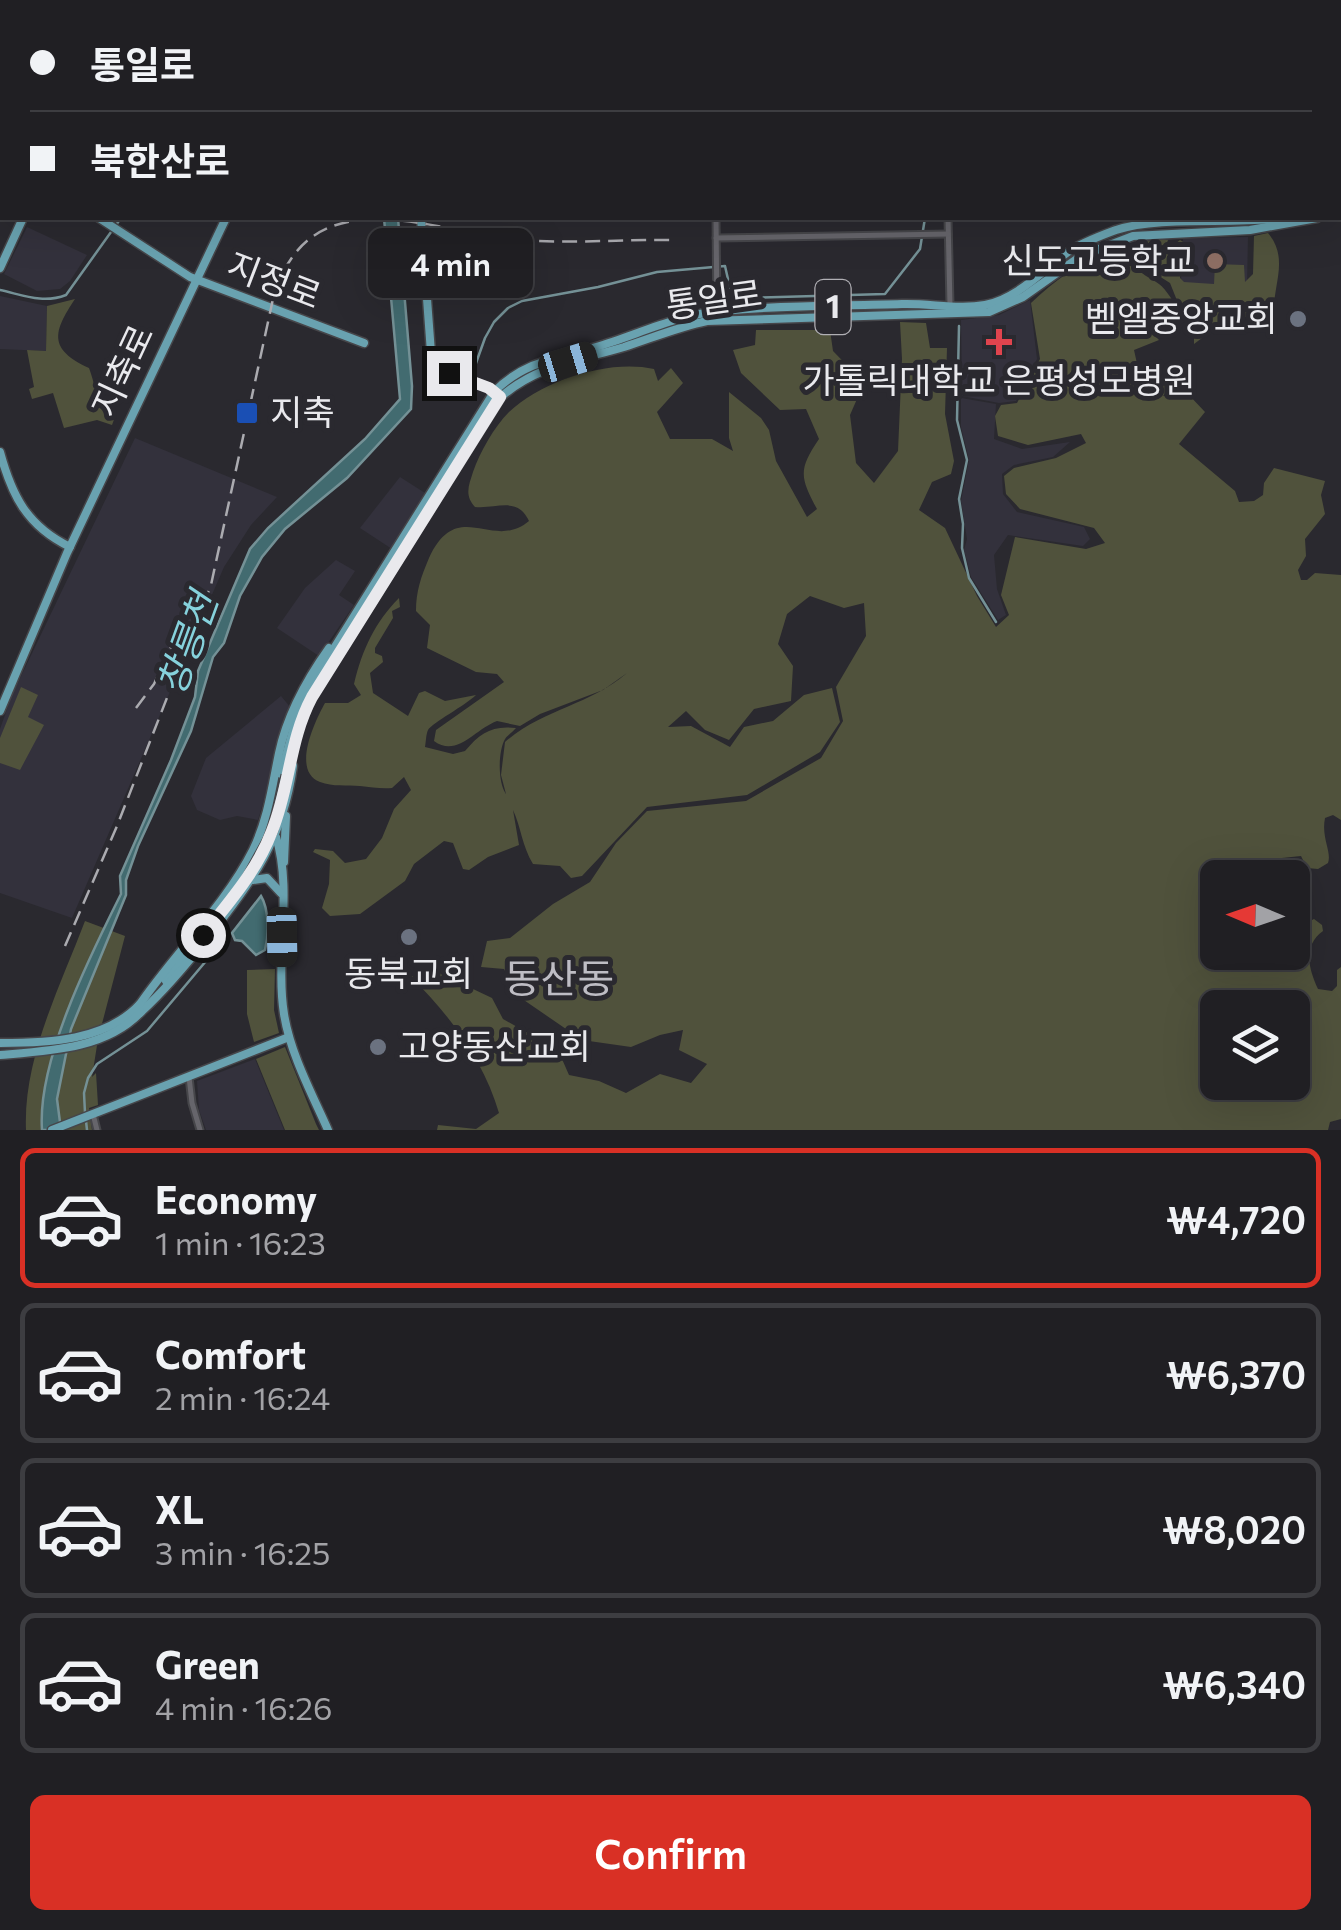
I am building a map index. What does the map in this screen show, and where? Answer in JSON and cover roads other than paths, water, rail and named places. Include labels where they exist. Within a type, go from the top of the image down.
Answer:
[{"type":"main road","points":[[0,268],[23,220]]},
{"type":"main road","name":"지정로","points":[[102,220],[197,280],[364,343]]},
{"type":"main road","name":"지축로","points":[[0,712],[70,547],[225,220]]},
{"type":"main road","points":[[421,220],[432,366],[497,395]]},
{"type":"main road","name":"통일로","points":[[0,1055],[116,1033],[246,881],[273,830],[302,718],[362,612],[497,395],[540,371],[717,316],[989,312],[1004,308],[1090,252],[1159,225],[1266,220]]},
{"type":"main road","name":"통일로","points":[[1159,225],[1250,230],[1306,220]]},
{"type":"main road","points":[[0,452],[18,505],[40,530],[70,547]]},
{"type":"main road","points":[[140,1009],[238,876],[262,830],[279,751],[295,706],[319,662],[362,612]]},
{"type":"main road","points":[[246,881],[276,836],[290,795],[293,764],[305,720],[362,612]]},
{"type":"main road","points":[[272,794],[282,800],[290,795]]},
{"type":"main road","points":[[286,807],[281,893],[285,1039],[328,1130]]},
{"type":"main road","points":[[262,830],[276,836]]},
{"type":"main road","points":[[276,836],[282,872]]},
{"type":"main road","points":[[246,881],[266,878],[281,893]]},
{"type":"main road","points":[[52,1130],[285,1039]]},
{"type":"main road","name":"통일로","points":[[0,1044],[39,1045]]},
{"type":"street","points":[[716,220],[717,316]]},
{"type":"street","points":[[948,220],[950,310]]},
{"type":"street","points":[[716,238],[948,234]]},
{"type":"street","points":[[189,1077],[200,1130]]},
{"type":"street","points":[[90,1115],[96,1130]]},
{"type":"water","points":[[384,220],[398,220],[411,409],[347,478],[285,529],[262,557],[240,596],[224,643],[213,657],[191,731],[138,846],[126,880],[126,895],[71,1029],[57,1099],[61,1130],[42,1130],[48,1073],[68,1009],[121,894],[120,876],[171,760],[195,697],[198,671],[250,549],[365,439],[400,399]]},
{"type":"water","points":[[261,896],[267,915],[267,937],[265,950],[256,955],[242,941],[235,940],[232,933]]},
{"type":"waterway","points":[[0,290],[41,299],[66,295],[120,220]]},
{"type":"waterway","points":[[471,377],[485,338],[508,308],[522,301],[657,272],[725,266],[730,288],[745,298],[885,294],[920,249],[925,220]]},
{"type":"waterway","points":[[959,326],[957,420],[967,460],[959,499],[962,548],[969,578],[996,622]]},
{"type":"waterway","points":[[464,397],[468,385]]},
{"type":"waterway","points":[[85,1113],[84,1093],[97,1064],[147,1031],[217,948],[228,942]]},
{"type":"waterway","points":[[86,1121],[87,1130]]},
{"type":"railway","points":[[65,946],[117,826],[211,585],[273,299],[290,260],[314,236],[343,223],[368,220]]},
{"type":"railway","points":[[388,220],[522,240],[676,240]]},
{"type":"railway","points":[[136,708],[154,684],[177,634]]},
{"type":"place","name":"신도고등학교","points":[[1215,261]]},
{"type":"place","name":"벧엘중앙교회","points":[[1298,319]]},
{"type":"place","name":"가톨릭대학교 은평성모병원","points":[[999,342]]},
{"type":"place","name":"지축","points":[[247,413]]},
{"type":"place","name":"동북교회","points":[[409,937]]},
{"type":"place","name":"고양동산교회","points":[[378,1047]]},
{"type":"district","name":"동산동","points":[[559,979]]},
{"type":"water label","name":"창릉천","points":[[188,644]]}]
